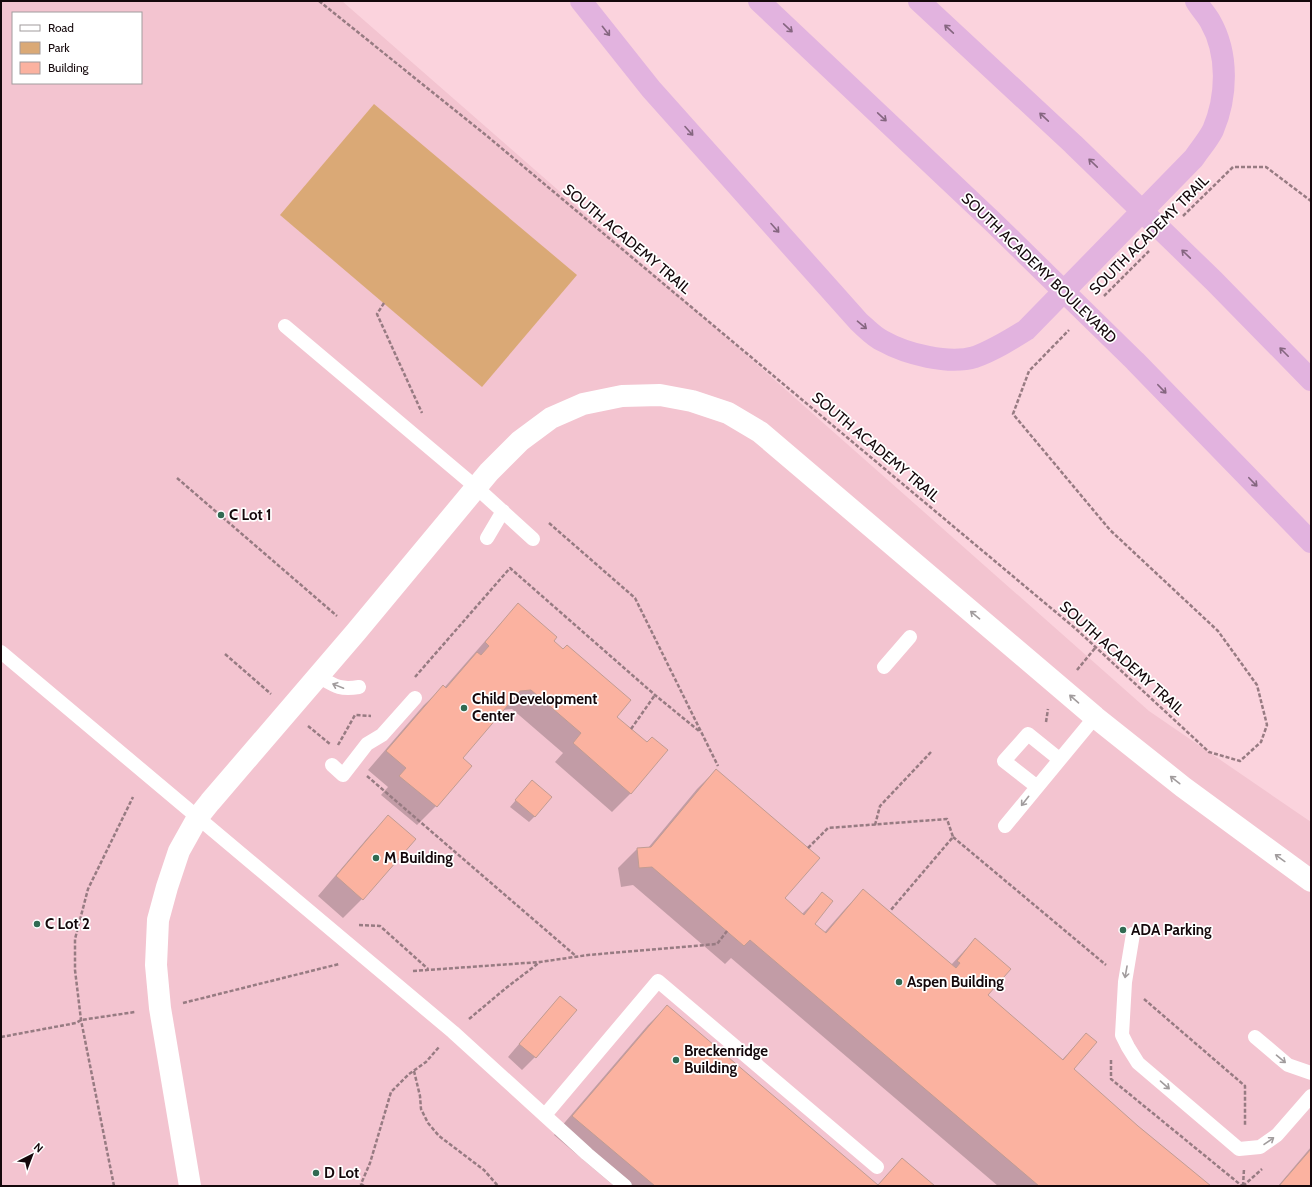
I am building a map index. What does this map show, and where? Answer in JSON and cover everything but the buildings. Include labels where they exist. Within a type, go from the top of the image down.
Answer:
[{"type":"highway","points":[[582,1],[652,89],[858,322],[882,341],[909,353],[944,360],[973,357],[1002,346],[1026,330],[1194,158],[1212,131],[1222,102],[1224,74],[1220,44],[1210,22],[1196,1]]},
{"type":"highway","name":"SOUTH ACADEMY BOULEVARD","points":[[759,1],[993,222],[1135,361],[1311,542]]},
{"type":"highway","points":[[919,1],[1073,144],[1214,281],[1311,380]]},
{"type":"street","points":[[190,1186],[160,1008],[156,965],[158,920],[179,851],[198,817],[356,632],[489,472],[520,441],[551,418],[583,404],[622,396],[660,396],[692,401],[728,413],[760,432],[1095,717],[1183,786],[1311,881]]},
{"type":"lane","points":[[286,326],[477,488],[533,539]]},
{"type":"lane","points":[[487,538],[503,511]]},
{"type":"lane","points":[[884,667],[910,637]]},
{"type":"lane","points":[[1,652],[453,1032],[625,1186]]},
{"type":"lane","points":[[318,676],[339,688],[347,689],[359,687]]},
{"type":"lane","points":[[332,765],[343,775],[367,744],[382,735],[415,698]]},
{"type":"lane","points":[[1005,826],[1036,786],[1095,717]]},
{"type":"lane","points":[[1036,786],[1004,761],[1028,734],[1059,759]]},
{"type":"lane","points":[[1133,934],[1124,982],[1122,1034],[1128,1048],[1138,1063],[1239,1149],[1260,1147],[1277,1134],[1311,1096]]},
{"type":"lane","points":[[545,1115],[658,981],[877,1166]]},
{"type":"lane","points":[[1254,1037],[1288,1065],[1311,1073]]},
{"type":"path","name":"SOUTH ACADEMY TRAIL","points":[[319,1],[487,136],[1070,624],[1209,752],[1240,761],[1261,742],[1267,725],[1257,685],[1218,631],[1110,530],[1013,414],[1029,371],[1073,327]]},
{"type":"path","name":"SOUTH ACADEMY TRAIL","points":[[1178,222],[1233,167],[1266,167],[1311,201]]},
{"type":"path","name":"SOUTH ACADEMY TRAIL","points":[[1101,299],[1150,250]]},
{"type":"path","points":[[177,478],[356,632]]},
{"type":"path","points":[[412,680],[510,568],[700,733]]},
{"type":"path","points":[[225,654],[274,696]]},
{"type":"path","points":[[631,729],[655,695]]},
{"type":"path","points":[[306,724],[335,749],[355,715],[375,716]]},
{"type":"path","points":[[875,824],[880,806],[931,752]]},
{"type":"path","points":[[352,763],[578,957]]},
{"type":"path","points":[[114,1186],[81,1020],[74,970],[75,939],[88,889],[133,797]]},
{"type":"path","points":[[808,848],[828,828],[948,819],[953,837],[1245,1086]]},
{"type":"path","points":[[890,911],[953,837]]},
{"type":"path","points":[[357,925],[380,926],[428,969]]},
{"type":"path","points":[[1,1037],[76,1023],[81,1020],[160,1008],[248,988],[346,963],[404,972],[428,969],[540,962],[717,944],[727,931]]},
{"type":"path","points":[[364,1186],[361,1184],[370,1163],[391,1092],[426,1062],[453,1032],[540,962]]},
{"type":"path","points":[[414,1071],[420,1096],[420,1109],[428,1124],[439,1136],[484,1170],[498,1186]]},
{"type":"shaded area","points":[[1,1],[342,1],[742,351],[1149,711],[1311,822],[1311,1186],[1,1186]]},
{"type":"green space","points":[[374,104],[577,275],[482,387],[280,215]]},
{"type":"place","name":"C Lot 1","points":[[221,515]]},
{"type":"place","name":"Child Development Center","points":[[464,708]]},
{"type":"place","name":"M Building","points":[[376,858]]},
{"type":"place","name":"C Lot 2","points":[[37,924]]},
{"type":"place","name":"ADA Parking","points":[[1123,930]]},
{"type":"place","name":"Aspen Building","points":[[899,982]]},
{"type":"place","name":"Breckenridge Building","points":[[676,1060]]},
{"type":"place","name":"D Lot","points":[[316,1173]]}]
